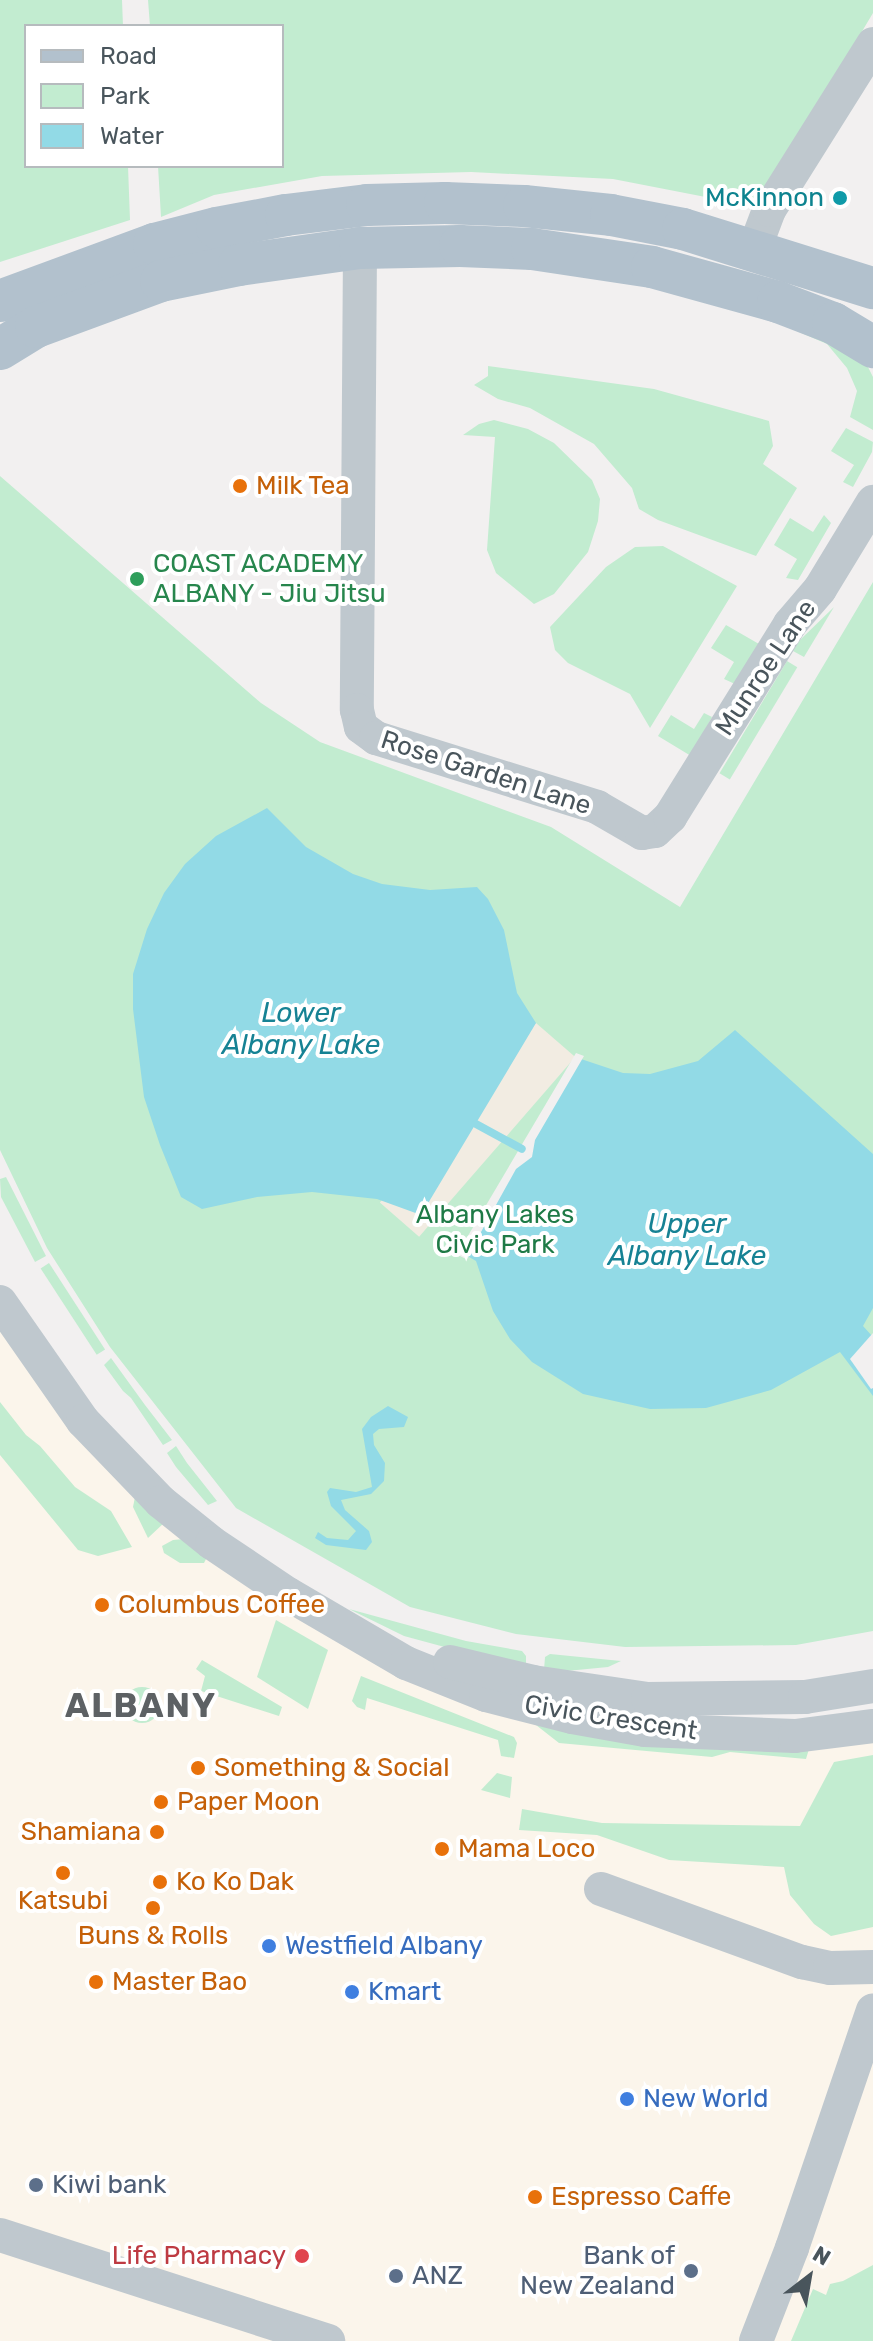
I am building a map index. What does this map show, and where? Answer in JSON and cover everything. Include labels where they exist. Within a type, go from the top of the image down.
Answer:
[{"type":"main road","points":[[0,301],[154,244],[286,215],[367,205],[524,206],[611,215],[683,229],[873,288]]},
{"type":"main road","points":[[0,349],[36,327],[161,281],[239,265],[360,248],[532,249],[652,267],[778,302],[833,323],[873,347]]},
{"type":"street","points":[[754,250],[769,210],[873,44]]},
{"type":"street","name":"Rose Garden Lane","points":[[360,248],[357,710],[361,727],[376,738],[597,807],[642,833],[655,831]]},
{"type":"street","name":"Munroe Lane","points":[[655,831],[670,817],[790,624],[820,589],[873,502]]},
{"type":"street","name":"Civic Crescent","points":[[0,1302],[83,1421],[161,1502],[275,1585],[406,1663],[447,1682],[572,1717],[645,1730],[795,1736],[873,1726]]},
{"type":"street","name":"Civic Crescent","points":[[363,1636],[494,1673],[611,1696],[686,1701],[761,1700],[805,1697],[873,1686]]},
{"type":"street","points":[[601,1889],[802,1962],[830,1968],[873,1967]]},
{"type":"street","points":[[756,2341],[792,2248],[873,2010]]},
{"type":"street","points":[[0,2235],[328,2341]]},
{"type":"shaded area","points":[[0,1302],[57,1388],[288,1594],[529,1707],[873,1726],[873,2341],[0,2341]]},
{"type":"green space","points":[[0,0],[122,0],[123,24],[24,24],[24,168],[128,168],[130,220],[0,262]]},
{"type":"green space","points":[[148,0],[873,0],[873,13],[757,207],[613,179],[471,172],[322,176],[214,195],[161,217],[158,168],[284,168],[284,24],[150,24]]},
{"type":"green space","points":[[778,315],[867,365],[873,377],[873,430],[850,417],[857,391],[847,368],[827,344],[776,322]]},
{"type":"green space","points":[[488,366],[654,389],[769,421],[773,446],[763,464],[797,488],[756,556],[658,520],[639,509],[632,488],[594,444],[530,408],[498,399],[474,385],[488,376]]},
{"type":"green space","points":[[494,420],[528,429],[554,443],[592,480],[600,499],[598,521],[588,552],[554,594],[534,604],[496,573],[487,550],[495,437],[463,435],[479,424]]},
{"type":"green space","points":[[846,428],[873,442],[872,452],[853,487],[843,482],[854,465],[831,451]]},
{"type":"green space","name":"Albany Lakes Civic Park","points":[[0,476],[261,703],[320,742],[551,827],[680,907],[873,582],[873,1631],[796,1645],[625,1647],[516,1634],[410,1607],[236,1508],[110,1347],[47,1248],[0,1150]]},
{"type":"green space","points":[[824,515],[831,523],[798,580],[786,578],[797,559],[774,545],[790,518],[813,532]]},
{"type":"green space","points":[[663,546],[737,586],[650,728],[630,694],[568,663],[555,650],[550,627],[606,567],[635,547]]},
{"type":"green space","points":[[834,607],[804,657],[793,651],[800,640]]},
{"type":"green space","points":[[726,625],[759,644],[735,684],[724,679],[734,662],[711,648]]},
{"type":"green space","points":[[787,661],[797,667],[730,779],[720,773]]},
{"type":"green space","points":[[704,713],[712,717],[691,756],[658,736],[671,715],[694,729]]},
{"type":"green space","points":[[6,1177],[46,1256],[35,1262],[1,1197],[0,1179]]},
{"type":"green space","points":[[49,1263],[105,1349],[97,1355],[41,1268]]},
{"type":"green space","points":[[111,1358],[172,1440],[163,1445],[104,1365]]},
{"type":"green space","points":[[0,1402],[75,1487],[111,1511],[132,1547],[98,1556],[78,1550],[0,1455]]},
{"type":"green space","points":[[176,1446],[217,1501],[208,1505],[176,1467],[167,1453]]},
{"type":"green space","points":[[135,1497],[165,1522],[148,1538],[133,1507]]},
{"type":"green space","points":[[184,1539],[207,1557],[204,1563],[180,1563],[164,1553],[162,1546]]},
{"type":"green space","points":[[349,1609],[466,1641],[522,1651],[526,1656],[526,1669],[404,1636]]},
{"type":"green space","points":[[276,1620],[328,1650],[308,1709],[257,1677]]},
{"type":"green space","points":[[550,1654],[621,1661],[608,1667],[556,1672],[544,1670],[545,1657]]},
{"type":"green space","points":[[202,1660],[282,1707],[279,1716],[201,1691],[205,1676],[196,1669]]},
{"type":"green space","points":[[361,1676],[514,1737],[517,1743],[514,1758],[501,1756],[498,1740],[367,1698],[365,1710],[357,1707],[352,1701]]},
{"type":"green space","points":[[142,1687],[155,1692],[160,1705],[155,1718],[142,1723],[129,1718],[124,1705],[129,1692]]},
{"type":"green space","points":[[536,1725],[809,1749],[806,1759],[730,1752],[712,1757],[559,1743]]},
{"type":"green space","points":[[873,1755],[873,1927],[831,1936],[814,1924],[790,1895],[784,1867],[669,1860],[597,1835],[519,1830],[522,1809],[602,1823],[800,1826],[834,1762]]},
{"type":"green space","points":[[497,1773],[512,1777],[510,1798],[481,1790]]},
{"type":"green space","points":[[873,2265],[873,2341],[791,2341],[813,2289],[826,2295],[830,2284],[843,2281]]},
{"type":"sand","points":[[536,1023],[575,1057],[419,1237],[380,1203]]},
{"type":"water","name":"Lower Albany Lake","points":[[267,808],[306,847],[353,874],[382,884],[430,890],[477,887],[488,899],[504,930],[517,993],[536,1023],[421,1215],[377,1199],[312,1192],[257,1197],[202,1209],[181,1197],[160,1145],[144,1097],[133,1009],[133,974],[147,929],[164,893],[185,864],[216,836]]},
{"type":"water","name":"Upper Albany Lake","points":[[735,1030],[873,1154],[873,1308],[863,1326],[873,1337],[873,1396],[840,1352],[771,1390],[706,1408],[650,1409],[583,1394],[532,1362],[510,1339],[493,1311],[476,1261],[462,1253],[575,1057],[623,1073],[650,1074],[698,1061]]},
{"type":"water","points":[[388,1406],[408,1417],[404,1427],[379,1429],[373,1434],[374,1445],[385,1463],[384,1481],[371,1494],[341,1500],[345,1510],[369,1531],[372,1542],[366,1550],[326,1545],[315,1538],[318,1532],[327,1538],[348,1540],[356,1531],[331,1506],[327,1492],[330,1488],[356,1492],[372,1487],[362,1429],[371,1417]]},
{"type":"pier","points":[[576,1053],[584,1056],[535,1140],[532,1157],[516,1169],[466,1259],[460,1256],[459,1251]]},
{"type":"pier","points":[[873,1333],[873,1388],[871,1389],[850,1359]]},
{"type":"waterway","points":[[476,1124],[522,1149]]},
{"type":"place","name":"McKinnon","points":[[840,198]]},
{"type":"place","name":"Milk Tea","points":[[240,486]]},
{"type":"place","name":"COAST ACADEMY ALBANY - Jiu Jitsu","points":[[137,579]]},
{"type":"place","name":"Columbus Coffee","points":[[102,1605]]},
{"type":"place","name":"Something & Social","points":[[198,1768]]},
{"type":"place","name":"Paper Moon","points":[[161,1802]]},
{"type":"place","name":"Shamiana","points":[[157,1832]]},
{"type":"place","name":"Mama Loco","points":[[442,1849]]},
{"type":"place","name":"Katsubi","points":[[63,1873]]},
{"type":"place","name":"Ko Ko Dak","points":[[160,1882]]},
{"type":"place","name":"Buns & Rolls","points":[[153,1908]]},
{"type":"place","name":"Westfield Albany","points":[[269,1946]]},
{"type":"place","name":"Master Bao","points":[[96,1982]]},
{"type":"place","name":"Kmart","points":[[352,1992]]},
{"type":"place","name":"New World","points":[[627,2099]]},
{"type":"place","name":"Kiwi bank","points":[[36,2185]]},
{"type":"place","name":"Espresso Caffe","points":[[535,2197]]},
{"type":"place","name":"Life Pharmacy","points":[[302,2256]]},
{"type":"place","name":"Bank of New Zealand","points":[[691,2271]]},
{"type":"place","name":"ANZ","points":[[396,2276]]},
{"type":"district","name":"ALBANY","points":[[141,1706]]}]
